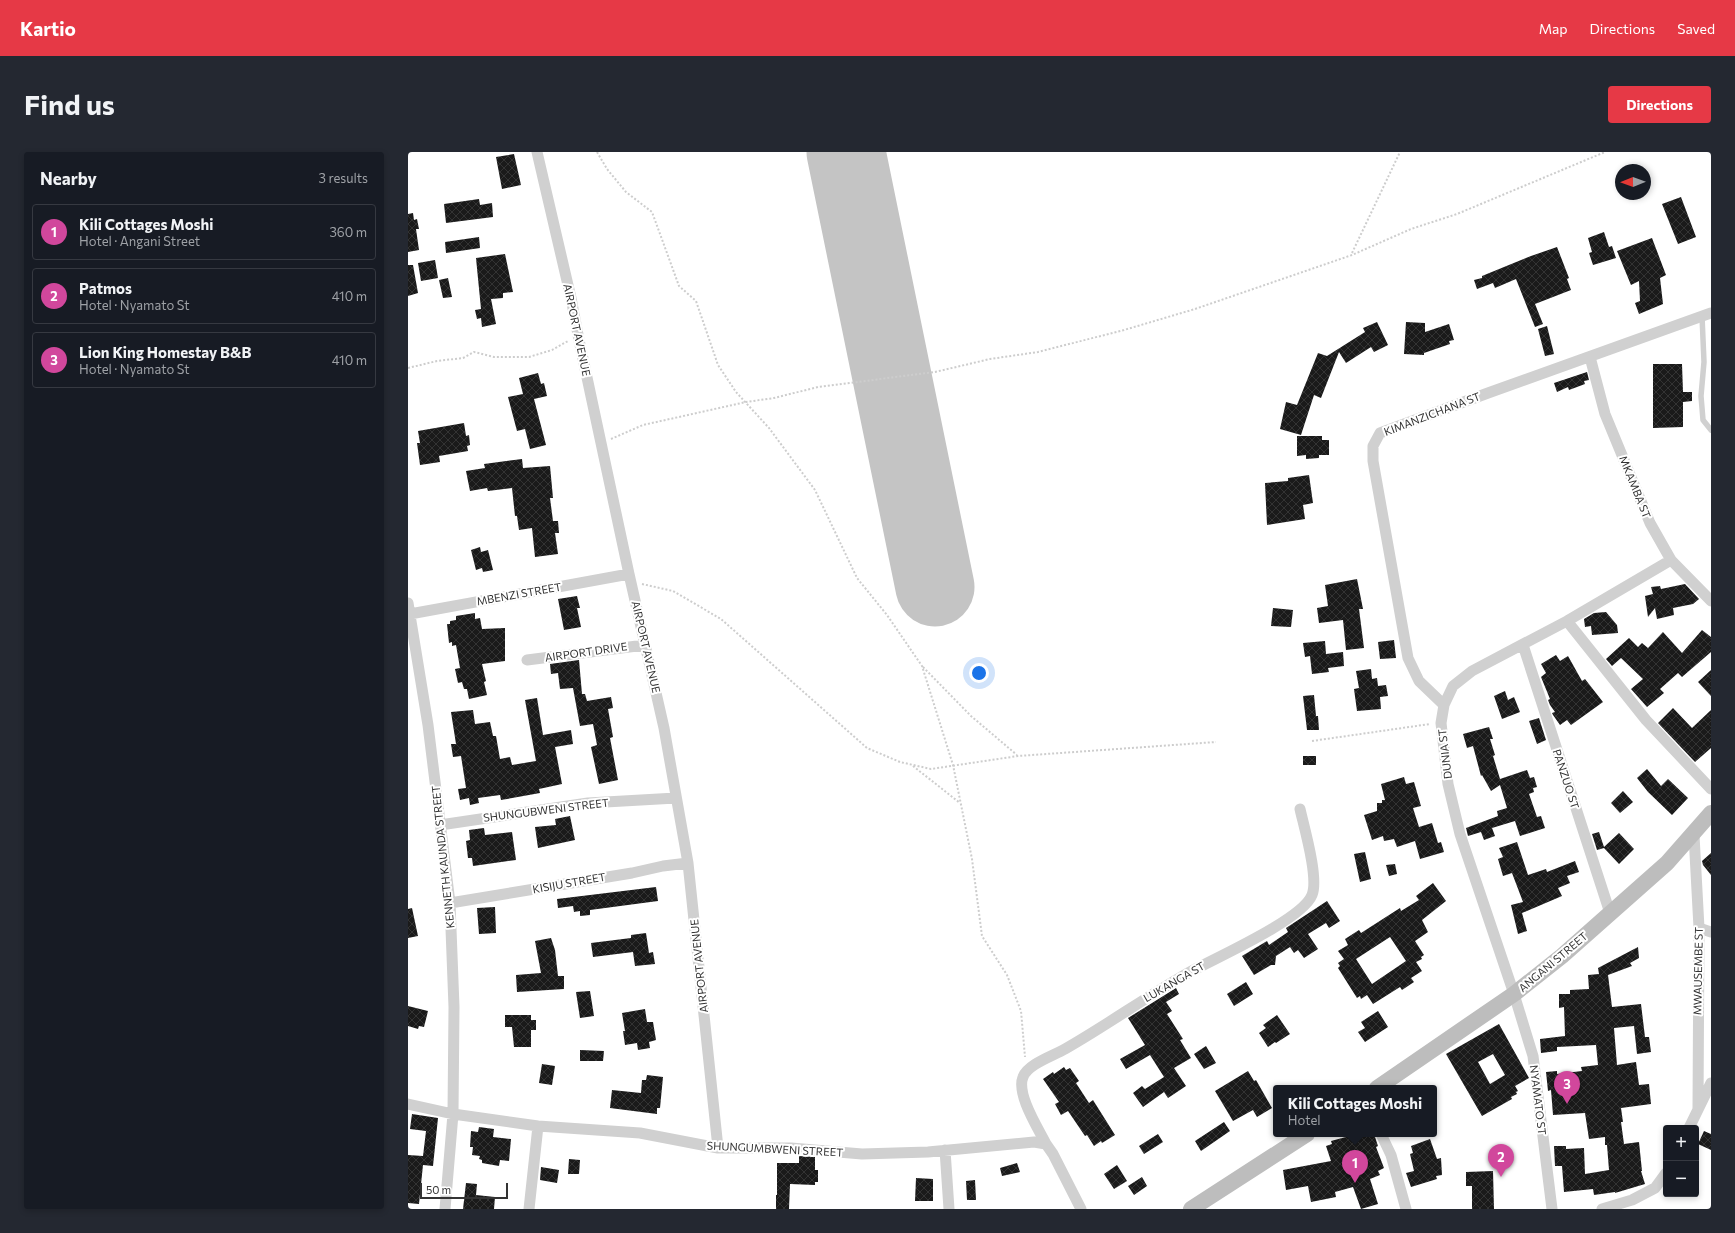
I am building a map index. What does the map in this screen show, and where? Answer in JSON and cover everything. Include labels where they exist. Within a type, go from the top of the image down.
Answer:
[{"type":"street","name":"AIRPORT AVENUE","points":[[537,152],[571,298],[630,578],[664,728],[688,863],[718,1148]]},
{"type":"street","name":"KIMANZICHANA ST","points":[[1444,705],[1419,680],[1408,658],[1373,461],[1373,446],[1380,433],[1707,315]]},
{"type":"street","name":"MKAMBA ST","points":[[1590,357],[1605,414],[1650,522],[1671,560],[1711,601]]},
{"type":"street","name":"DUNIA ST","points":[[1514,994],[1460,834],[1448,784],[1441,723],[1444,705],[1452,686],[1472,671],[1567,621],[1671,560]]},
{"type":"street","name":"MBENZI STREET","points":[[410,614],[630,578]]},
{"type":"street","name":"KENNETH KAUNDA STREET","points":[[408,603],[428,725],[450,903],[454,1007],[453,1114],[445,1209]]},
{"type":"street","points":[[1567,621],[1646,720],[1711,789]]},
{"type":"street","name":"AIRPORT DRIVE","points":[[527,660],[645,645]]},
{"type":"street","name":"PANZUO ST","points":[[1523,645],[1610,913]]},
{"type":"street","name":"SHUNGUBWENI STREET","points":[[440,825],[588,803],[676,798]]},
{"type":"street","name":"LUKANGA ST","points":[[1027,1070],[1065,1049],[1189,973],[1275,927],[1304,905],[1312,895],[1315,881],[1300,808]]},
{"type":"street","name":"ANGANI STREET","points":[[1381,1085],[1514,994],[1562,956],[1667,863],[1694,835],[1711,813]]},
{"type":"street","name":"MWAUSEMBE ST","points":[[1694,835],[1698,928],[1698,1108]]},
{"type":"street","name":"KISIJU STREET","points":[[450,903],[688,863]]},
{"type":"street","points":[[1698,928],[1711,932]]},
{"type":"street","name":"NYAMATO ST","points":[[1514,994],[1533,1056],[1552,1209]]},
{"type":"street","points":[[1027,1070],[1021,1086],[1023,1098],[1046,1144],[1053,1154],[1082,1209]]},
{"type":"street","points":[[1690,1125],[1711,1083]]},
{"type":"street","name":"SHUNGUMBWENI STREET","points":[[408,1104],[453,1114],[538,1126],[640,1133],[718,1148],[791,1148],[862,1154],[945,1150],[1034,1142],[1046,1144]]},
{"type":"street","points":[[529,1209],[538,1126]]},
{"type":"street","points":[[1191,1209],[1302,1137]]},
{"type":"street","points":[[1382,1137],[1391,1155],[1406,1209]]},
{"type":"street","points":[[945,1150],[950,1209]]},
{"type":"street","points":[[1602,1209],[1632,1200],[1655,1188],[1663,1178]]},
{"type":"lane","points":[[1707,315],[1701,396],[1703,420],[1711,430]]},
{"type":"path","points":[[597,152],[607,170],[626,192],[652,212],[679,286],[696,301],[718,365],[736,392],[770,428],[815,490],[857,578],[887,615],[922,666],[971,716],[1018,756]]},
{"type":"path","points":[[1352,254],[1400,152]]},
{"type":"path","points":[[601,443],[643,425],[746,402],[774,398],[818,387],[935,372],[990,358],[1038,352],[1124,330],[1195,309],[1352,254],[1411,229],[1457,214],[1605,152]]},
{"type":"path","points":[[408,368],[437,360],[463,358],[474,352],[494,357],[529,357],[552,350],[567,341],[579,340]]},
{"type":"path","points":[[630,578],[673,591],[721,619],[867,748],[900,762],[931,769],[1018,756],[1216,742]]},
{"type":"path","points":[[922,666],[953,765],[972,859],[982,936],[1007,975],[1021,1011],[1027,1070]]},
{"type":"path","points":[[1312,741],[1441,723]]},
{"type":"path","points":[[912,765],[961,804]]},
{"type":"building","points":[[514,154],[521,185],[502,189],[496,157]]},
{"type":"building","points":[[1681,197],[1696,237],[1678,244],[1662,204]]},
{"type":"building","points":[[479,199],[480,205],[492,203],[493,217],[446,223],[444,204]]},
{"type":"building","points":[[413,213],[414,220],[417,219],[419,229],[416,229],[419,250],[408,252],[408,214]]},
{"type":"building","points":[[1604,232],[1609,247],[1612,246],[1616,258],[1593,265],[1589,253],[1592,252],[1588,238]]},
{"type":"building","points":[[479,237],[480,248],[446,253],[445,242]]},
{"type":"building","points":[[1652,238],[1666,275],[1660,278],[1663,304],[1639,314],[1635,303],[1640,301],[1639,281],[1631,285],[1617,251]]},
{"type":"building","points":[[1557,247],[1569,278],[1567,279],[1571,290],[1535,304],[1543,324],[1535,327],[1516,279],[1495,288],[1493,283],[1477,289],[1474,280],[1482,278],[1482,276],[1531,256]]},
{"type":"building","points":[[505,254],[513,292],[503,293],[503,298],[491,299],[496,324],[482,327],[481,318],[477,319],[475,310],[481,309],[476,258]]},
{"type":"building","points":[[435,260],[438,278],[421,281],[418,263]]},
{"type":"building","points":[[408,265],[413,265],[418,293],[408,296]]},
{"type":"building","points":[[448,278],[452,297],[443,298],[439,280]]},
{"type":"building","points":[[1377,322],[1388,345],[1374,352],[1371,347],[1346,363],[1339,352],[1321,398],[1314,395],[1301,435],[1280,429],[1286,402],[1297,405],[1318,353],[1327,356],[1365,332],[1363,328]]},
{"type":"building","points":[[1406,322],[1425,323],[1425,332],[1449,324],[1454,340],[1449,341],[1450,344],[1424,353],[1424,355],[1404,354]]},
{"type":"building","points":[[1547,326],[1554,354],[1545,356],[1538,329]]},
{"type":"building","points":[[1653,364],[1682,364],[1683,392],[1692,392],[1692,401],[1683,402],[1683,427],[1653,428]]},
{"type":"building","points":[[1587,372],[1589,380],[1584,381],[1585,384],[1569,390],[1568,387],[1557,392],[1554,383]]},
{"type":"building","points":[[538,373],[541,384],[544,383],[547,396],[534,399],[546,445],[530,449],[525,429],[517,431],[508,397],[523,394],[519,378]]},
{"type":"building","points":[[464,423],[466,436],[469,435],[470,445],[467,446],[468,451],[439,456],[440,462],[420,465],[417,443],[420,443],[418,431]]},
{"type":"building","points":[[1297,436],[1322,436],[1322,440],[1329,440],[1329,455],[1319,455],[1319,458],[1306,459],[1306,455],[1297,456]]},
{"type":"building","points":[[522,459],[523,468],[550,466],[553,498],[550,498],[553,521],[558,521],[559,533],[555,533],[558,554],[535,557],[532,528],[519,530],[517,516],[515,516],[512,488],[488,491],[487,488],[470,491],[466,471],[485,468],[484,464]]},
{"type":"building","points":[[1309,475],[1313,503],[1303,505],[1305,519],[1267,525],[1265,483],[1288,481],[1288,478]]},
{"type":"building","points":[[480,547],[481,552],[488,550],[493,570],[483,572],[482,568],[476,570],[471,550]]},
{"type":"building","points":[[1357,579],[1363,609],[1359,609],[1364,648],[1346,650],[1343,620],[1319,623],[1317,608],[1328,606],[1325,585]]},
{"type":"building","points":[[1685,584],[1699,599],[1693,604],[1673,608],[1674,615],[1657,619],[1655,608],[1648,617],[1645,596],[1653,594],[1651,587],[1660,586],[1661,589]]},
{"type":"building","points":[[577,596],[580,608],[577,608],[581,627],[564,630],[558,599]]},
{"type":"building","points":[[1273,608],[1293,610],[1291,627],[1271,626]]},
{"type":"building","points":[[1606,612],[1617,625],[1618,633],[1592,635],[1591,626],[1585,627],[1584,619],[1594,613]]},
{"type":"building","points":[[475,613],[475,619],[480,618],[482,629],[505,628],[505,661],[482,664],[486,681],[484,682],[487,695],[469,699],[467,689],[464,689],[462,682],[458,683],[455,669],[460,668],[456,645],[452,646],[452,642],[449,643],[447,624],[450,624],[450,621],[456,620],[456,616]]},
{"type":"building","points":[[1702,630],[1711,637],[1711,652],[1682,677],[1678,673],[1660,689],[1664,693],[1647,707],[1631,689],[1643,679],[1621,658],[1612,666],[1606,659],[1629,638],[1638,647],[1642,643],[1648,648],[1663,632],[1682,653]]},
{"type":"building","points":[[1394,640],[1396,658],[1380,659],[1378,642]]},
{"type":"building","points":[[1325,641],[1326,654],[1343,652],[1344,666],[1328,668],[1329,672],[1312,674],[1310,656],[1305,657],[1303,643]]},
{"type":"building","points":[[1556,655],[1560,661],[1568,656],[1582,681],[1585,679],[1603,702],[1571,725],[1567,720],[1560,725],[1553,715],[1552,713],[1555,712],[1548,700],[1550,699],[1541,677],[1546,673],[1541,664]]},
{"type":"building","points":[[579,660],[582,694],[585,694],[587,701],[611,697],[613,708],[608,709],[613,737],[610,738],[618,780],[599,784],[591,747],[597,745],[593,724],[580,726],[573,688],[560,689],[558,673],[551,674],[550,664]]},
{"type":"building","points":[[1371,669],[1372,679],[1377,678],[1378,686],[1386,685],[1388,696],[1380,697],[1381,709],[1357,711],[1354,689],[1359,688],[1356,671]]},
{"type":"building","points":[[1711,670],[1711,696],[1698,682]]},
{"type":"building","points":[[1505,691],[1508,700],[1514,697],[1520,712],[1502,719],[1494,696]]},
{"type":"building","points":[[1314,695],[1319,730],[1307,730],[1303,696]]},
{"type":"building","points":[[537,698],[543,735],[571,730],[573,744],[555,747],[562,784],[539,789],[540,793],[501,800],[500,795],[478,798],[479,803],[470,805],[469,798],[460,800],[458,789],[466,788],[461,756],[453,757],[451,744],[456,744],[451,712],[473,710],[475,724],[490,722],[493,736],[496,736],[500,759],[510,757],[512,765],[536,761],[525,700]]},
{"type":"building","points":[[1673,708],[1692,728],[1711,710],[1711,748],[1695,762],[1658,723]]},
{"type":"building","points":[[1539,718],[1546,740],[1537,744],[1529,721]]},
{"type":"building","points":[[1489,727],[1493,739],[1490,739],[1495,755],[1493,756],[1500,779],[1527,770],[1530,778],[1534,777],[1537,787],[1533,788],[1534,792],[1529,794],[1537,817],[1541,816],[1545,828],[1520,836],[1515,821],[1492,828],[1495,836],[1484,840],[1481,832],[1468,836],[1466,828],[1498,816],[1497,811],[1507,808],[1500,785],[1491,791],[1482,775],[1481,776],[1473,746],[1467,748],[1463,734]]},
{"type":"building","points":[[1303,756],[1316,756],[1316,765],[1303,765]]},
{"type":"building","points":[[1647,769],[1661,786],[1668,779],[1688,798],[1672,815],[1648,792],[1637,778]]},
{"type":"building","points":[[1404,777],[1406,784],[1414,782],[1421,806],[1413,808],[1419,827],[1432,823],[1438,843],[1441,842],[1444,852],[1420,859],[1415,841],[1397,847],[1394,839],[1384,841],[1383,836],[1372,840],[1364,815],[1377,811],[1377,803],[1382,803],[1382,800],[1385,800],[1381,784]]},
{"type":"building","points":[[1623,791],[1633,802],[1620,813],[1611,803]]},
{"type":"building","points":[[570,816],[575,840],[538,848],[535,827],[556,825],[555,819]]},
{"type":"building","points":[[484,828],[485,835],[512,832],[516,860],[473,866],[472,858],[468,858],[466,841],[470,840],[469,830]]},
{"type":"building","points":[[1599,832],[1604,847],[1619,833],[1634,849],[1619,864],[1604,848],[1597,850],[1592,834]]},
{"type":"building","points":[[1517,842],[1528,875],[1546,869],[1547,872],[1575,861],[1579,872],[1567,876],[1570,883],[1558,888],[1562,896],[1522,913],[1527,931],[1518,934],[1511,905],[1523,902],[1512,873],[1503,876],[1498,859],[1503,857],[1499,848]]},
{"type":"building","points":[[1365,852],[1371,879],[1360,882],[1354,854]]},
{"type":"building","points":[[1711,853],[1711,875],[1703,865],[1702,861]]},
{"type":"building","points":[[1395,864],[1397,874],[1389,876],[1386,865]]},
{"type":"building","points":[[1433,883],[1446,901],[1422,920],[1428,932],[1415,941],[1424,955],[1421,957],[1422,959],[1416,962],[1422,971],[1411,978],[1414,982],[1402,990],[1400,987],[1373,1004],[1367,995],[1361,999],[1360,996],[1357,998],[1338,968],[1340,966],[1338,963],[1344,959],[1338,951],[1348,945],[1345,939],[1359,930],[1361,933],[1400,908],[1401,911],[1419,900],[1416,896]],"holes":[[[1390,937],[1406,961],[1372,984],[1356,959]]]},
{"type":"building","points":[[656,887],[658,901],[590,910],[590,915],[580,916],[580,911],[574,912],[573,906],[558,908],[557,899]]},
{"type":"building","points":[[1327,901],[1340,921],[1329,928],[1326,923],[1308,934],[1318,949],[1304,958],[1298,950],[1294,953],[1290,947],[1276,956],[1275,965],[1271,965],[1254,975],[1242,956],[1267,941],[1269,945],[1288,932],[1286,928]]},
{"type":"building","points":[[495,907],[496,933],[479,934],[477,908]]},
{"type":"building","points":[[412,908],[418,936],[408,938],[408,909]]},
{"type":"building","points":[[646,933],[649,953],[653,952],[655,964],[635,966],[633,952],[593,957],[591,943],[631,938],[631,935]]},
{"type":"building","points":[[551,938],[555,950],[558,976],[564,976],[564,989],[517,992],[516,975],[541,973],[535,941]]},
{"type":"building","points":[[1638,947],[1639,958],[1630,963],[1632,966],[1608,975],[1612,1007],[1641,1004],[1645,1037],[1649,1037],[1651,1052],[1637,1054],[1634,1026],[1614,1028],[1617,1065],[1636,1062],[1639,1085],[1649,1084],[1651,1104],[1621,1108],[1624,1144],[1639,1142],[1641,1171],[1645,1184],[1615,1193],[1594,1195],[1593,1189],[1564,1192],[1562,1166],[1555,1166],[1554,1146],[1566,1146],[1566,1149],[1584,1148],[1585,1174],[1609,1170],[1607,1145],[1605,1145],[1605,1137],[1589,1139],[1585,1113],[1553,1115],[1551,1090],[1548,1091],[1546,1072],[1557,1071],[1557,1074],[1582,1071],[1581,1067],[1598,1065],[1596,1045],[1557,1047],[1557,1051],[1541,1053],[1540,1039],[1565,1036],[1564,1007],[1559,1008],[1559,994],[1570,994],[1570,990],[1589,989],[1588,975],[1599,974],[1598,968]]},
{"type":"building","points":[[1246,982],[1253,994],[1234,1006],[1227,994]]},
{"type":"building","points":[[1176,988],[1179,994],[1166,1002],[1172,1011],[1167,1014],[1183,1039],[1180,1040],[1191,1058],[1174,1068],[1186,1086],[1168,1098],[1164,1092],[1143,1107],[1133,1093],[1142,1086],[1145,1089],[1164,1077],[1150,1055],[1126,1069],[1120,1059],[1145,1045],[1128,1018]]},
{"type":"building","points":[[590,991],[594,1016],[580,1018],[576,992]]},
{"type":"building","points":[[408,1006],[428,1011],[424,1027],[419,1026],[418,1029],[408,1026]]},
{"type":"building","points":[[645,1009],[647,1022],[653,1022],[656,1040],[649,1042],[650,1048],[638,1050],[637,1043],[625,1045],[623,1031],[625,1031],[622,1013]]},
{"type":"building","points":[[1378,1011],[1388,1027],[1365,1042],[1358,1032],[1365,1028],[1361,1022]]},
{"type":"building","points":[[505,1015],[531,1015],[531,1020],[536,1020],[536,1030],[531,1030],[531,1047],[514,1047],[512,1027],[505,1027]]},
{"type":"building","points":[[1277,1015],[1290,1034],[1268,1047],[1259,1033],[1266,1028],[1263,1025]]},
{"type":"building","points":[[1499,1024],[1529,1078],[1515,1086],[1518,1091],[1516,1092],[1517,1094],[1511,1097],[1512,1099],[1482,1116],[1446,1054]],"holes":[[[1493,1054],[1505,1075],[1490,1084],[1478,1062]]]},
{"type":"building","points":[[1206,1046],[1216,1063],[1204,1069],[1194,1054]]},
{"type":"building","points":[[580,1050],[604,1051],[603,1061],[580,1061]]},
{"type":"building","points":[[542,1064],[555,1066],[552,1085],[539,1083]]},
{"type":"building","points":[[1064,1067],[1066,1070],[1070,1068],[1079,1081],[1076,1083],[1089,1103],[1093,1100],[1115,1135],[1094,1146],[1087,1135],[1085,1136],[1068,1111],[1061,1115],[1055,1104],[1059,1102],[1043,1079]]},
{"type":"building","points":[[1248,1071],[1254,1081],[1256,1080],[1272,1108],[1257,1117],[1253,1110],[1233,1121],[1215,1091]]},
{"type":"building","points":[[647,1075],[663,1077],[660,1108],[657,1108],[657,1114],[610,1108],[612,1090],[641,1093],[642,1080],[646,1080]]},
{"type":"building","points":[[412,1114],[438,1118],[433,1166],[423,1165],[419,1204],[408,1203],[408,1155],[423,1156],[426,1131],[410,1129]]},
{"type":"building","points":[[1224,1122],[1230,1131],[1201,1151],[1195,1141]]},
{"type":"building","points":[[479,1127],[494,1129],[493,1137],[511,1139],[509,1161],[500,1160],[499,1166],[482,1163],[482,1160],[479,1159],[480,1156],[472,1155],[473,1147],[470,1147],[471,1131],[478,1132]]},
{"type":"building","points":[[1704,1131],[1711,1134],[1711,1150],[1699,1144]]},
{"type":"building","points":[[1158,1134],[1163,1142],[1144,1154],[1139,1146]]},
{"type":"building","points":[[1346,1137],[1375,1137],[1378,1146],[1376,1147],[1384,1168],[1378,1171],[1380,1175],[1370,1179],[1378,1204],[1361,1209],[1353,1187],[1335,1192],[1336,1197],[1311,1202],[1308,1186],[1286,1190],[1283,1170],[1331,1161],[1326,1146],[1332,1144],[1331,1141]]},
{"type":"building","points":[[1430,1139],[1437,1159],[1441,1158],[1442,1175],[1436,1176],[1437,1179],[1411,1187],[1406,1173],[1414,1171],[1410,1154],[1413,1153],[1411,1146]]},
{"type":"building","points":[[799,1156],[815,1157],[815,1170],[818,1170],[818,1182],[815,1182],[815,1185],[790,1184],[789,1209],[776,1209],[777,1163],[799,1163]]},
{"type":"building","points":[[569,1159],[580,1160],[579,1174],[568,1174]]},
{"type":"building","points":[[1017,1163],[1020,1172],[1002,1176],[1000,1168]]},
{"type":"building","points":[[1117,1165],[1127,1181],[1114,1189],[1104,1174]]},
{"type":"building","points":[[541,1167],[559,1170],[557,1183],[540,1180]]},
{"type":"building","points":[[1493,1171],[1494,1209],[1472,1209],[1472,1186],[1466,1186],[1466,1172]]},
{"type":"building","points":[[1142,1177],[1147,1186],[1134,1195],[1128,1186]]},
{"type":"building","points":[[916,1178],[933,1179],[933,1201],[915,1201]]},
{"type":"building","points":[[975,1180],[976,1200],[967,1200],[966,1181]]},
{"type":"building","points":[[466,1183],[477,1184],[476,1195],[495,1197],[494,1209],[463,1209]]},
{"type":"runway","points":[[846,152],[935,587]]},
{"type":"place","name":"Lion King Homestay B&B","points":[[1567,1104]]},
{"type":"place","name":"Patmos","points":[[1501,1177]]},
{"type":"place","name":"Kili Cottages Moshi","points":[[1355,1183]]}]
